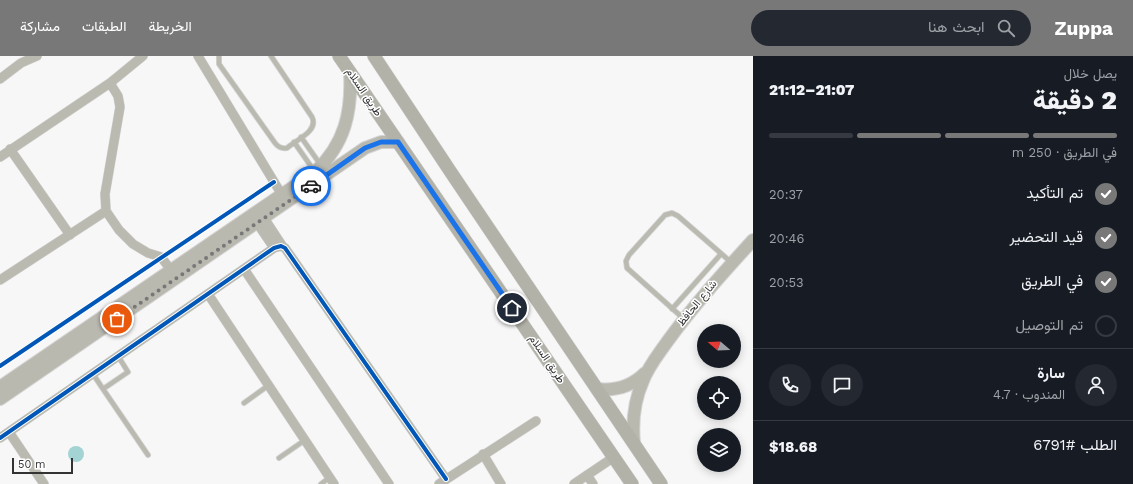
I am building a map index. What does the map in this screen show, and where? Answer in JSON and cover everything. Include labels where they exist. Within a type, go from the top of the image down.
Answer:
[{"type":"main road","name":"طريق السلام","points":[[340,56],[350,73],[632,484]]},
{"type":"main road","points":[[374,56],[661,484]]},
{"type":"street","points":[[0,79],[21,63],[37,56]]},
{"type":"street","points":[[0,157],[110,83],[143,56]]},
{"type":"street","points":[[198,56],[284,199]]},
{"type":"street","points":[[0,398],[260,221],[318,169],[332,154],[338,144],[348,117],[350,73]]},
{"type":"street","points":[[110,83],[118,96],[120,107],[105,194],[106,212],[119,230],[133,244],[148,253],[161,257],[171,270]]},
{"type":"street","points":[[0,386],[171,270],[284,199],[373,145],[385,142],[398,142]]},
{"type":"street","points":[[338,144],[347,149],[350,159]]},
{"type":"street","points":[[10,150],[70,235]]},
{"type":"street","points":[[0,280],[106,212]]},
{"type":"street","points":[[260,221],[442,482],[536,420]]},
{"type":"street","name":"شارع الحافظ","points":[[597,389],[605,390],[621,387],[636,381],[647,371],[703,294],[753,240]]},
{"type":"street","points":[[0,438],[244,269],[278,248]]},
{"type":"street","points":[[244,269],[389,484]]},
{"type":"street","points":[[208,294],[332,481]]},
{"type":"street","name":"شارع الحافظ","points":[[634,443],[633,421],[639,390],[647,371]]},
{"type":"street","points":[[9,432],[44,484]]},
{"type":"street","points":[[483,454],[499,483]]},
{"type":"street","points":[[574,484],[614,457]]},
{"type":"street","points":[[587,475],[593,484]]},
{"type":"lane","points":[[219,56],[219,64],[276,145],[281,148],[287,148],[311,129],[314,124],[314,119],[271,56]]},
{"type":"lane","points":[[301,137],[318,169]]},
{"type":"lane","points":[[294,142],[318,169]]},
{"type":"lane","points":[[684,319],[630,271],[626,265],[629,255],[668,213],[675,214],[732,263]]},
{"type":"lane","points":[[672,309],[721,254]]},
{"type":"lane","points":[[103,389],[128,372],[118,356]]},
{"type":"lane","points":[[93,374],[148,455]]},
{"type":"lane","points":[[244,403],[269,385]]},
{"type":"lane","points":[[279,458],[305,440]]},
{"type":"lane","points":[[580,484],[587,475]]},
{"type":"lane","points":[[321,484],[332,481]]},
{"type":"water","points":[[76,446],[82,448],[84,454],[82,460],[76,462],[70,460],[68,454],[70,448]]},
{"type":"cycle path","points":[[0,366],[274,182]]},
{"type":"cycle path","points":[[0,438],[274,248],[281,246],[285,248],[446,479]]},
{"type":"way so far","points":[[117,319],[311,186]]},
{"type":"route","points":[[311,186],[365,148],[381,142],[398,142],[512,308]]}]
